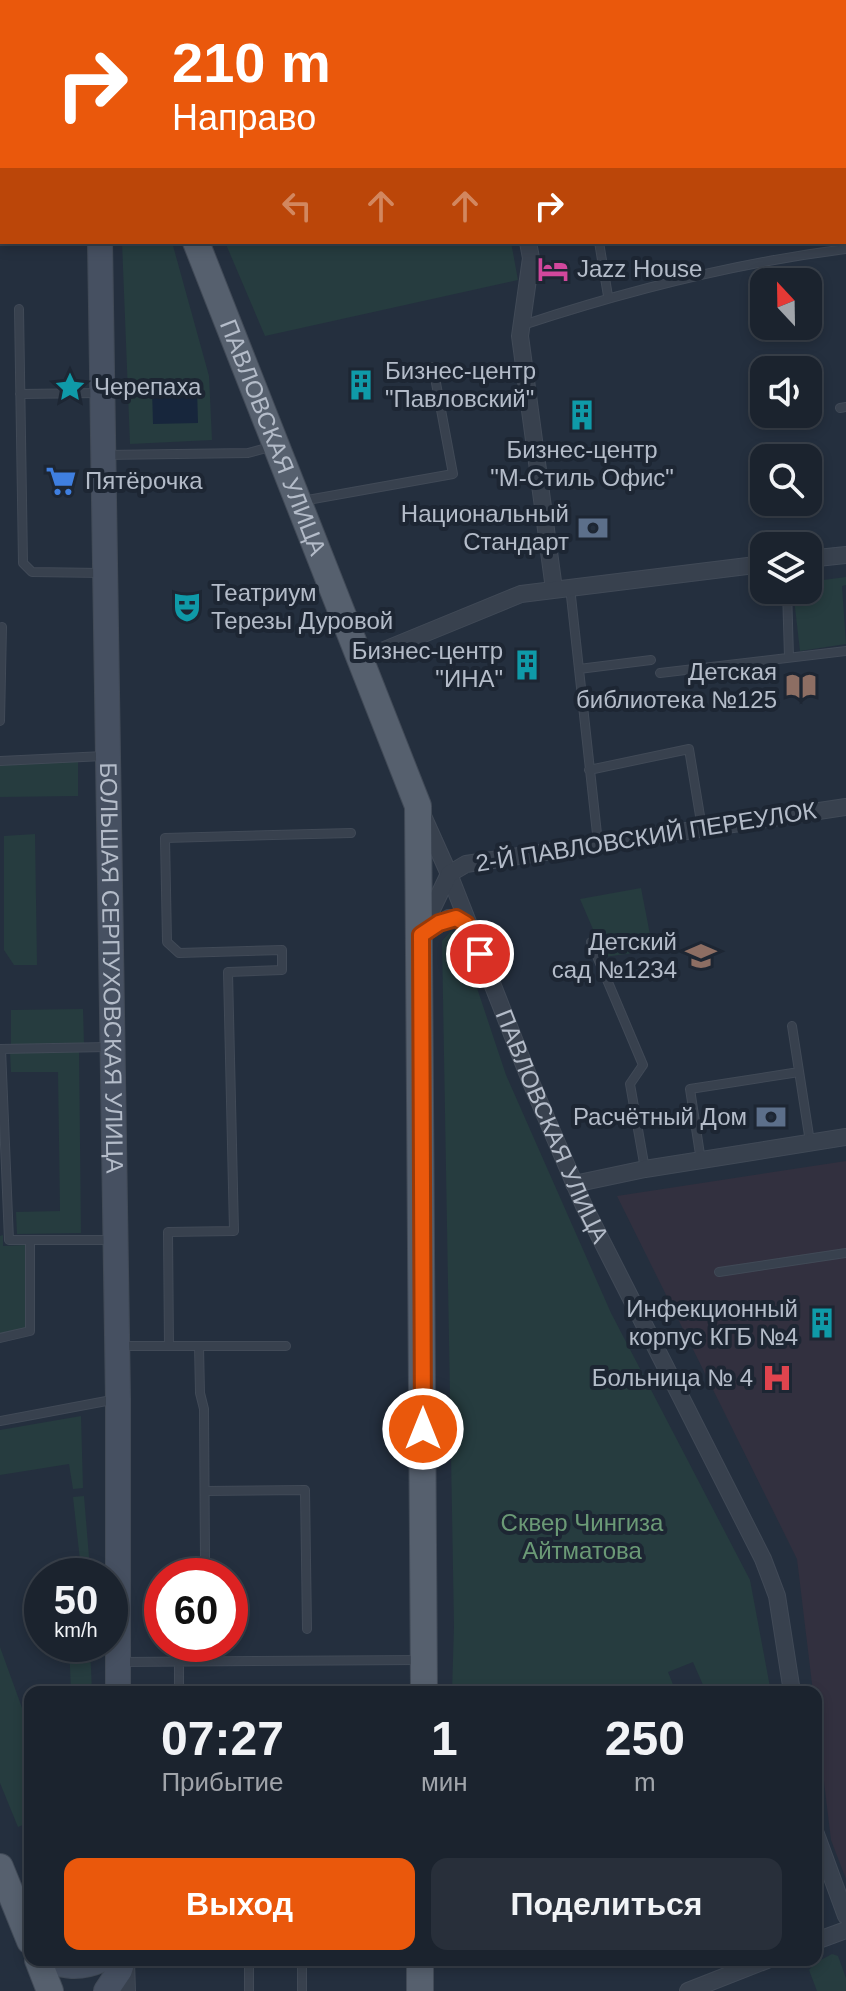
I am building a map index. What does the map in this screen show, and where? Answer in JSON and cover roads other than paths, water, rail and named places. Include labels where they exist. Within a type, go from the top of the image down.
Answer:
[{"type":"main road","name":"ПАВЛОВСКАЯ УЛИЦА","points":[[197,244],[418,806]]},
{"type":"main road","points":[[418,806],[424,1686]]},
{"type":"main road","points":[[3,1881],[24,1928]]},
{"type":"main road","points":[[42,1966],[50,1991]]},
{"type":"main road","points":[[420,1966],[420,1991]]},
{"type":"street","name":"БОЛЬШАЯ СЕРПУХОВСКАЯ УЛИЦА","points":[[100,244],[118,1399],[115,1558]]},
{"type":"street","points":[[528,244],[531,258],[520,336],[562,588]]},
{"type":"street","points":[[822,558],[846,555]]},
{"type":"street","points":[[360,660],[521,594],[750,566]]},
{"type":"street","name":"ПАВЛОВСКАЯ УЛИЦА","points":[[418,806],[449,874],[574,1184],[763,1559],[777,1596],[791,1686]]},
{"type":"street","name":"2-Й ПАВЛОВСКИЙ ПЕРЕУЛОК","points":[[449,874],[466,864],[846,807]]},
{"type":"street","points":[[421,935],[449,874]]},
{"type":"street","points":[[421,935],[449,918],[462,920],[469,929]]},
{"type":"street","points":[[574,1184],[645,1169],[846,1137]]},
{"type":"street","name":"БОЛЬШАЯ СЕРПУХОВСКАЯ УЛИЦА","points":[[117,1662],[118,1686]]},
{"type":"street","points":[[822,1850],[846,1916]]},
{"type":"street","points":[[822,1939],[846,1930]]},
{"type":"street","points":[[63,1966],[88,1966]]},
{"type":"street","points":[[106,1991],[122,1966]]},
{"type":"street","points":[[125,1966],[127,1991]]},
{"type":"street","points":[[688,1991],[752,1966]]},
{"type":"lane","points":[[599,244],[608,296]]},
{"type":"lane","points":[[522,325],[608,296],[737,265],[846,249]]},
{"type":"lane","points":[[19,309],[23,563],[32,572],[105,573]]},
{"type":"lane","points":[[298,502],[453,474],[433,367]]},
{"type":"lane","points":[[20,394],[103,393]]},
{"type":"lane","points":[[104,455],[248,453],[275,446]]},
{"type":"lane","points":[[562,588],[579,669],[598,843]]},
{"type":"lane","points":[[787,604],[789,657]]},
{"type":"lane","points":[[0,721],[2,627]]},
{"type":"lane","points":[[660,673],[846,651]]},
{"type":"lane","points":[[579,669],[651,660]]},
{"type":"lane","points":[[589,770],[689,749],[702,828]]},
{"type":"lane","points":[[0,761],[109,756]]},
{"type":"lane","points":[[169,1346],[168,1232],[234,1231],[228,972],[282,970],[282,950],[179,953],[167,942],[165,838],[351,833]]},
{"type":"lane","points":[[591,942],[643,1065],[630,1084],[645,1169]]},
{"type":"lane","points":[[792,1026],[810,1143]]},
{"type":"lane","points":[[113,1047],[0,1049],[9,1240],[116,1240]]},
{"type":"lane","points":[[701,1161],[690,1089],[799,1072]]},
{"type":"lane","points":[[0,1338],[30,1331],[30,1240]]},
{"type":"lane","points":[[719,1272],[846,1253]]},
{"type":"lane","points":[[117,1346],[286,1346]]},
{"type":"lane","points":[[199,1346],[200,1393],[204,1409],[205,1558]]},
{"type":"lane","points":[[0,1421],[118,1399]]},
{"type":"lane","points":[[205,1491],[305,1490],[307,1629]]},
{"type":"lane","points":[[248,1661],[424,1660]]},
{"type":"lane","points":[[179,1662],[179,1686]]},
{"type":"lane","points":[[249,1966],[249,1991]]},
{"type":"lane","points":[[302,1966],[302,1991]]},
{"type":"water","points":[[197,388],[198,423],[153,424],[152,389]]},
{"type":"place","name":"Jazz House","points":[[553,269]]},
{"type":"place","name":"Бизнес-центр \"Павловский\"","points":[[361,385]]},
{"type":"place","name":"Черепаха","points":[[70,387]]},
{"type":"place","name":"Бизнес-центр \"М-Стиль Офис\"","points":[[582,415]]},
{"type":"place","name":"Пятёрочка","points":[[61,481]]},
{"type":"place","name":"Национальный Стандарт","points":[[593,528]]},
{"type":"place","name":"Театриум Терезы Дуровой","points":[[187,607]]},
{"type":"place","name":"Бизнес-центр \"ИНА\"","points":[[527,665]]},
{"type":"place","name":"Детская библиотека №125","points":[[801,686]]},
{"type":"place","name":"Детский сад №1234","points":[[701,956]]},
{"type":"place","name":"Расчётный Дом","points":[[771,1117]]},
{"type":"place","name":"Инфекционный корпус КГБ №4","points":[[822,1323]]},
{"type":"place","name":"Больница № 4","points":[[777,1378]]},
{"type":"park label","name":"Сквер Чингиза Айтматова","points":[[582,1537]]}]
